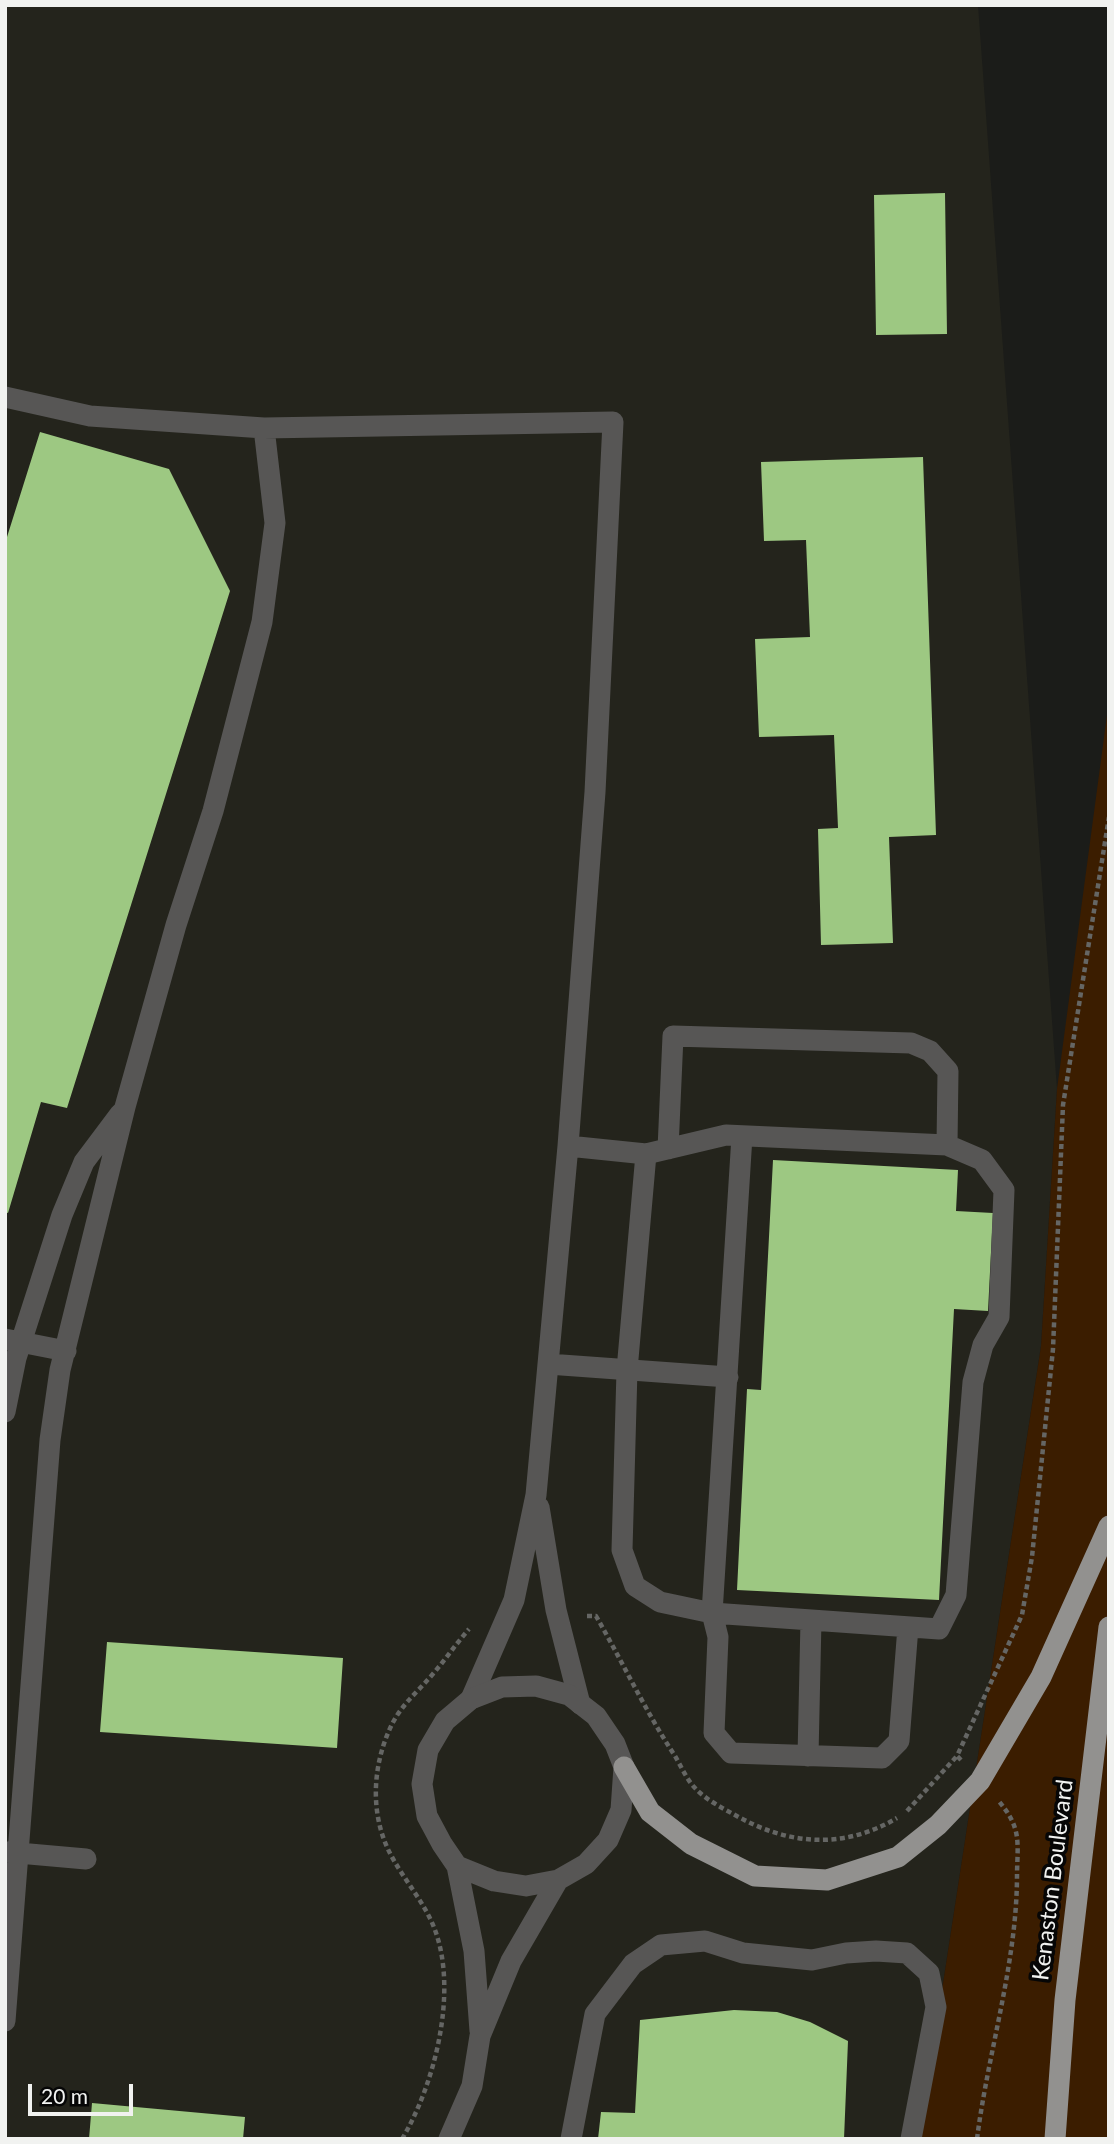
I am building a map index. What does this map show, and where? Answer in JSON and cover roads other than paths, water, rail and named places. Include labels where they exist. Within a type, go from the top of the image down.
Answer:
[{"type":"main road","points":[[624,1767],[650,1812],[691,1844],[755,1876],[827,1880],[898,1857],[938,1825],[980,1781],[1041,1677],[1109,1526]]},
{"type":"main road","name":"Kenaston Boulevard","points":[[1055,2139],[1065,2000],[1109,1627]]},
{"type":"street","points":[[5,397],[90,416],[264,428],[613,422],[595,792],[568,1146],[536,1495],[514,1600],[471,1699]]},
{"type":"street","points":[[5,2021],[12,1853],[50,1440],[60,1370],[125,1107],[176,925],[213,811],[262,622],[275,523],[264,428]]},
{"type":"street","points":[[668,1149],[673,1036],[911,1043],[930,1051],[948,1071],[947,1145]]},
{"type":"street","points":[[5,1412],[13,1341],[62,1215],[84,1162],[125,1107]]},
{"type":"street","points":[[568,1146],[646,1154],[726,1135],[947,1145],[982,1160],[1004,1190],[999,1317],[983,1345],[973,1382],[956,1595],[939,1629],[712,1612],[660,1602],[635,1586],[622,1550],[627,1370],[646,1154]]},
{"type":"street","points":[[742,1136],[712,1612],[718,1637],[715,1733],[731,1753],[882,1758],[899,1741],[908,1627]]},
{"type":"street","points":[[13,1341],[66,1351]]},
{"type":"street","points":[[548,1364],[728,1377]]},
{"type":"street","points":[[536,1495],[556,1610],[580,1703]]},
{"type":"street","points":[[808,1756],[811,1620]]},
{"type":"street","points":[[449,2139],[472,2085],[480,2036],[474,1951],[457,1866],[427,1816],[422,1784],[428,1751],[445,1721],[471,1699],[502,1687],[536,1686],[569,1695],[596,1716],[615,1744],[624,1767],[621,1810],[608,1840],[586,1864],[558,1880],[526,1886],[494,1881],[457,1866]]},
{"type":"street","points":[[12,1853],[86,1859]]},
{"type":"street","points":[[480,2036],[513,1957],[558,1880]]},
{"type":"street","points":[[571,2139],[594,2014],[633,1964],[661,1945],[705,1941],[743,1953],[812,1960],[866,1952],[907,1953],[929,1973],[936,2007],[911,2139]]}]
